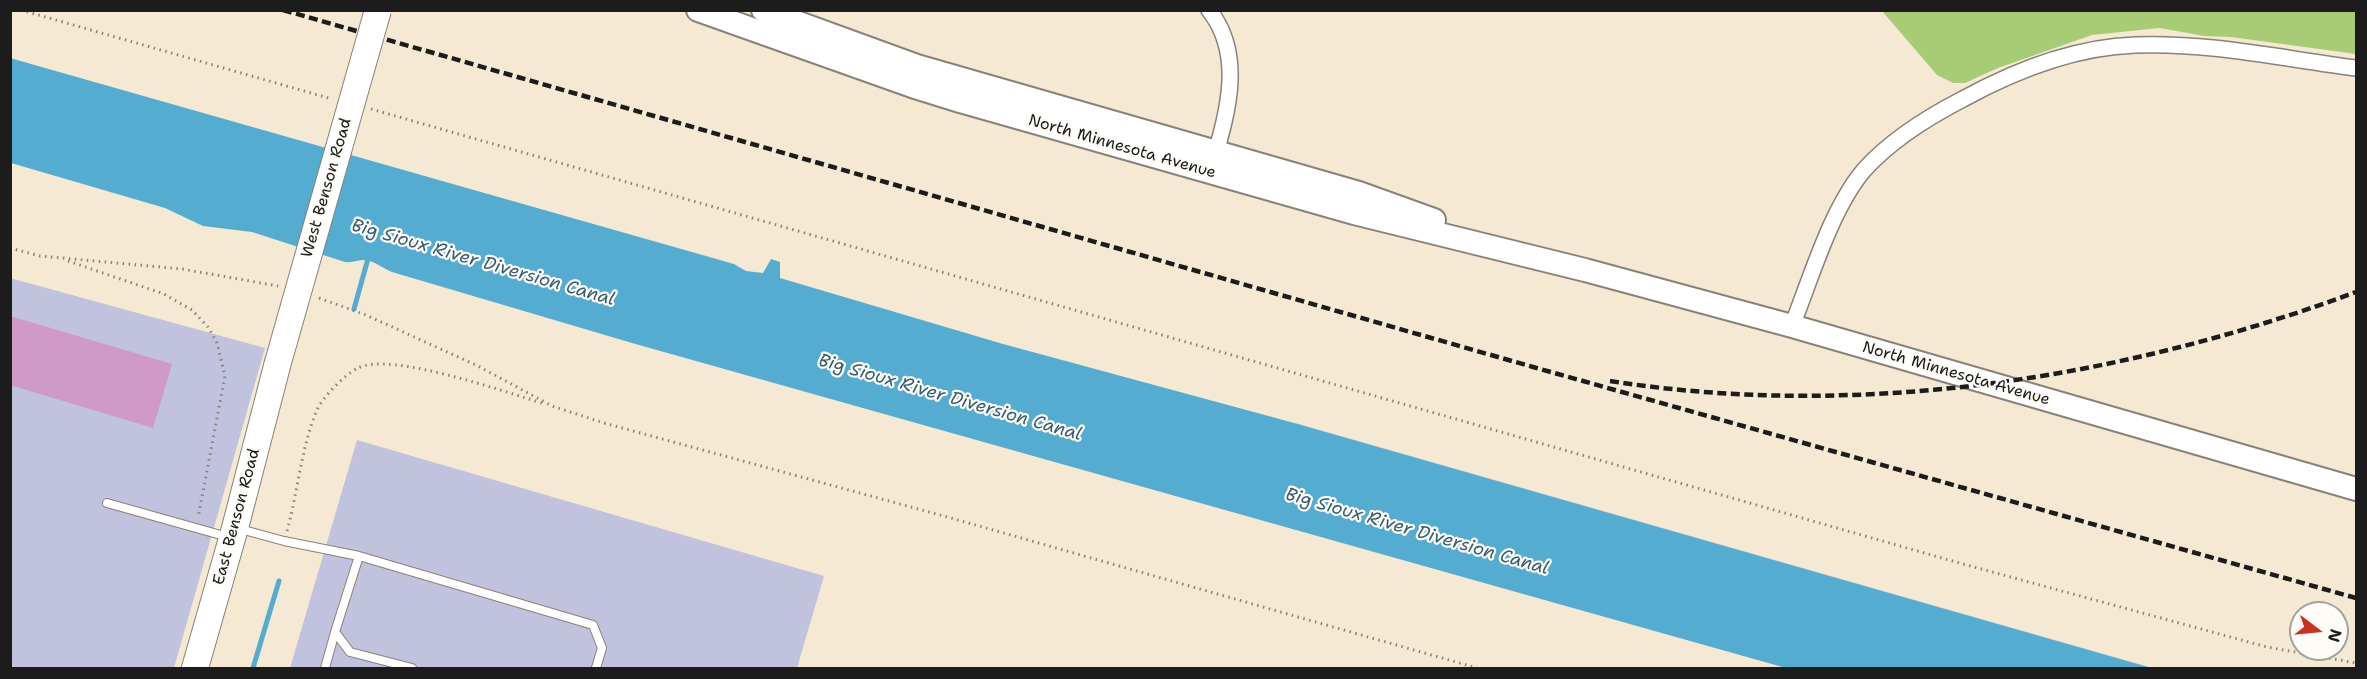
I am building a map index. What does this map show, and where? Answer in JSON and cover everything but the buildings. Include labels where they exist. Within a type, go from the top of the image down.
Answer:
[{"type":"main road","name":"West Benson Road","points":[[277,366],[378,10]]},
{"type":"main road","name":"North Minnesota Avenue","points":[[698,10],[921,89],[1213,162]]},
{"type":"main road","name":"North Minnesota Avenue","points":[[763,10],[917,66],[1213,162],[1354,213],[1792,326],[2356,489]]},
{"type":"main road","name":"East Benson Road","points":[[195,669],[234,533],[277,366]]},
{"type":"street","points":[[1209,10],[1221,30],[1230,62],[1231,84],[1228,109],[1213,162]]},
{"type":"street","points":[[1792,326],[1838,213],[1864,170],[1911,130],[1940,111],[2002,79],[2067,55],[2133,45],[2200,47],[2356,68]]},
{"type":"lane","points":[[107,503],[196,528],[284,541],[359,556],[593,625],[602,648],[596,669]]},
{"type":"lane","points":[[325,669],[359,556]]},
{"type":"lane","points":[[335,632],[350,652],[412,669]]},
{"type":"path","points":[[21,10],[343,102]]},
{"type":"path","points":[[366,108],[1963,564],[2266,647],[2356,663]]},
{"type":"path","points":[[10,248],[40,256],[182,269],[285,287]]},
{"type":"path","points":[[62,258],[164,294],[192,310],[208,327],[216,343],[225,376],[196,528]]},
{"type":"path","points":[[315,296],[366,315],[478,366],[552,406]]},
{"type":"path","points":[[284,541],[295,504],[310,428],[318,407],[338,382],[359,367],[387,363],[441,374],[604,423],[940,515],[1477,669]]},
{"type":"shaded area","points":[[10,278],[265,348],[174,668],[11,668]]},
{"type":"shaded area","points":[[357,440],[824,576],[797,668],[290,668]]},
{"type":"green space","points":[[1882,11],[2356,11],[2356,54],[2231,37],[2204,36],[2160,28],[2092,35],[1998,68],[1965,83],[1953,83],[1937,75]]},
{"type":"water","name":"Big Sioux River Diversion Canal","points":[[10,58],[734,264],[746,271],[763,273],[771,259],[780,262],[780,278],[1003,344],[1298,424],[2152,668],[1786,668],[632,343],[392,272],[369,261],[345,262],[252,232],[203,226],[165,208],[11,163]]},
{"type":"waterway","points":[[354,309],[369,255]]},
{"type":"waterway","points":[[253,668],[279,581]]},
{"type":"railway","points":[[283,10],[1533,367],[2356,598]]},
{"type":"railway","points":[[1610,381],[1704,392],[1799,396],[1894,393],[1989,384],[2083,369],[2176,348],[2267,322],[2356,292]]}]
